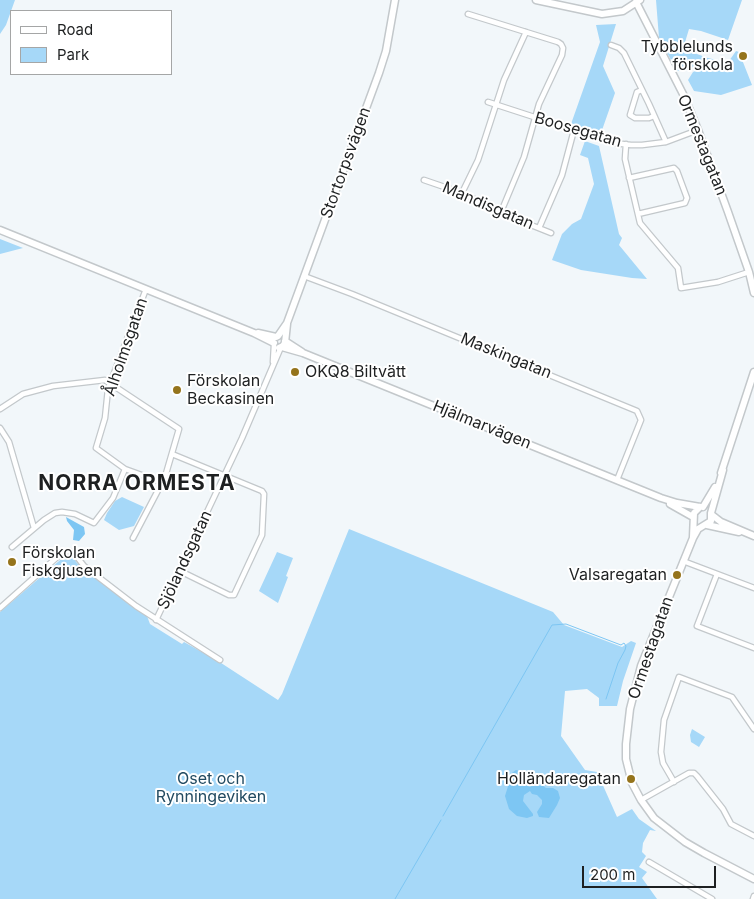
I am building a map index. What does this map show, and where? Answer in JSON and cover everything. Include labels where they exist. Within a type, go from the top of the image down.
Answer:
[{"type":"street","name":"Stortorpsvägen","points":[[279,342],[381,68],[396,0]]},
{"type":"street","points":[[536,0],[602,14],[623,10],[638,1]]},
{"type":"street","name":"Ormestagatan","points":[[638,1],[698,130],[751,272],[754,293]]},
{"type":"street","points":[[468,14],[558,42],[564,48],[545,90],[524,158],[501,212]]},
{"type":"street","points":[[462,193],[478,160],[504,80],[526,32]]},
{"type":"street","points":[[611,45],[618,48],[624,54],[666,142]]},
{"type":"street","points":[[642,90],[637,92],[630,115],[635,118],[654,116]]},
{"type":"street","name":"Boosegatan","points":[[488,102],[614,143],[642,146],[666,142],[698,130]]},
{"type":"street","points":[[539,228],[562,175],[574,130]]},
{"type":"street","points":[[626,144],[624,156],[641,225],[678,268],[681,288],[718,282],[751,272]]},
{"type":"street","points":[[629,178],[674,168],[688,198],[685,203],[638,214]]},
{"type":"street","name":"Mandisgatan","points":[[424,180],[462,193],[501,212],[551,232]]},
{"type":"street","name":"Hjälmarvägen","points":[[0,230],[661,498],[702,507]]},
{"type":"street","name":"Maskingatan","points":[[304,276],[637,410],[641,417],[640,424],[617,480]]},
{"type":"street","name":"Ålholmsgatan","points":[[146,289],[110,382],[103,425],[96,448],[124,469],[161,482]]},
{"type":"street","name":"Sjölandsgatan","points":[[156,620],[255,409],[274,363],[279,342]]},
{"type":"street","points":[[705,525],[711,520],[723,470],[754,372]]},
{"type":"street","points":[[0,409],[23,394],[53,386],[105,380],[179,429],[165,477],[133,538]]},
{"type":"street","points":[[0,428],[9,442],[34,528]]},
{"type":"street","points":[[172,454],[262,491],[264,494],[262,535],[234,595],[230,595],[180,571]]},
{"type":"street","points":[[12,547],[50,516],[62,512],[75,514],[94,523],[113,498],[124,469]]},
{"type":"street","points":[[723,470],[709,500],[694,512],[694,518],[697,524],[753,536]]},
{"type":"street","name":"Hjälmarvägen","points":[[661,498],[694,518]]},
{"type":"street","points":[[702,507],[708,509],[720,522],[753,536]]},
{"type":"street","name":"Ormestagatan","points":[[694,518],[692,538],[641,666],[630,709],[626,759],[632,782],[641,800],[654,818],[686,842],[754,879]]},
{"type":"street","name":"Ormestagatan","points":[[692,538],[705,525]]},
{"type":"street","points":[[0,608],[63,552],[69,550],[74,553],[80,563],[156,620],[220,660]]},
{"type":"street","points":[[683,561],[754,588]]},
{"type":"street","points":[[717,574],[697,626],[754,648]]},
{"type":"street","points":[[674,782],[663,763],[662,752],[664,720],[679,677],[732,697],[754,729]]},
{"type":"street","points":[[641,800],[689,773],[697,776],[722,808],[731,824],[754,836]]},
{"type":"street","points":[[649,862],[712,899]]},
{"type":"green space","points":[[0,0],[15,0],[6,25],[0,34]]},
{"type":"green space","points":[[656,0],[742,0],[728,40],[689,29],[683,49],[721,61],[677,71],[659,38]]},
{"type":"green space","points":[[616,24],[603,66],[615,93],[601,133],[571,124],[600,42],[596,25]]},
{"type":"green space","name":"Tybblelunds förskola","points":[[736,51],[739,52],[752,85],[721,95],[694,91],[688,80],[693,72],[702,68],[721,66],[729,61]]},
{"type":"green space","points":[[585,141],[599,146],[619,234],[622,238],[619,245],[647,279],[581,270],[552,260],[562,234],[572,224],[581,219],[594,184],[588,158],[580,155]]},
{"type":"green space","points":[[0,239],[23,248],[0,254]]},
{"type":"green space","points":[[122,497],[144,507],[134,526],[119,530],[104,520],[115,501]]},
{"type":"green space","name":"Oset och Rynningeviken","points":[[349,529],[553,612],[564,625],[622,647],[631,641],[636,643],[617,706],[599,706],[599,698],[587,689],[565,691],[561,736],[585,770],[597,772],[617,817],[632,809],[639,819],[656,831],[650,830],[643,843],[642,852],[646,856],[639,867],[647,872],[642,878],[657,899],[0,899],[0,612],[66,555],[72,556],[77,563],[147,616],[150,624],[182,644],[184,642],[218,661],[278,700]]},
{"type":"green space","points":[[277,552],[293,558],[278,603],[259,591]]},
{"type":"green space","points":[[692,729],[705,737],[699,747],[691,742],[690,735]]},
{"type":"shaded area","points":[[66,517],[84,527],[85,534],[79,541],[73,540],[74,530]]},
{"type":"shaded area","points":[[516,770],[527,773],[546,788],[553,788],[558,791],[560,798],[549,818],[539,817],[537,812],[542,804],[542,800],[530,791],[524,795],[523,801],[533,816],[527,818],[517,816],[509,809],[505,796],[509,775]]},
{"type":"waterway","points":[[443,816],[552,625],[566,624],[621,645],[624,643],[626,646],[625,650],[618,663],[606,699]]},
{"type":"waterway","points":[[395,899],[441,820]]},
{"type":"place","name":"Tybblelunds förskola","points":[[743,56]]},
{"type":"place","name":"OKQ8 Biltvätt","points":[[295,372]]},
{"type":"place","name":"Förskolan Beckasinen","points":[[177,390]]},
{"type":"place","name":"Förskolan Fiskgjusen","points":[[12,562]]},
{"type":"place","name":"Valsaregatan","points":[[677,575]]},
{"type":"place","name":"Holländaregatan","points":[[631,779]]},
{"type":"district","name":"NORRA ORMESTA","points":[[137,484]]}]
